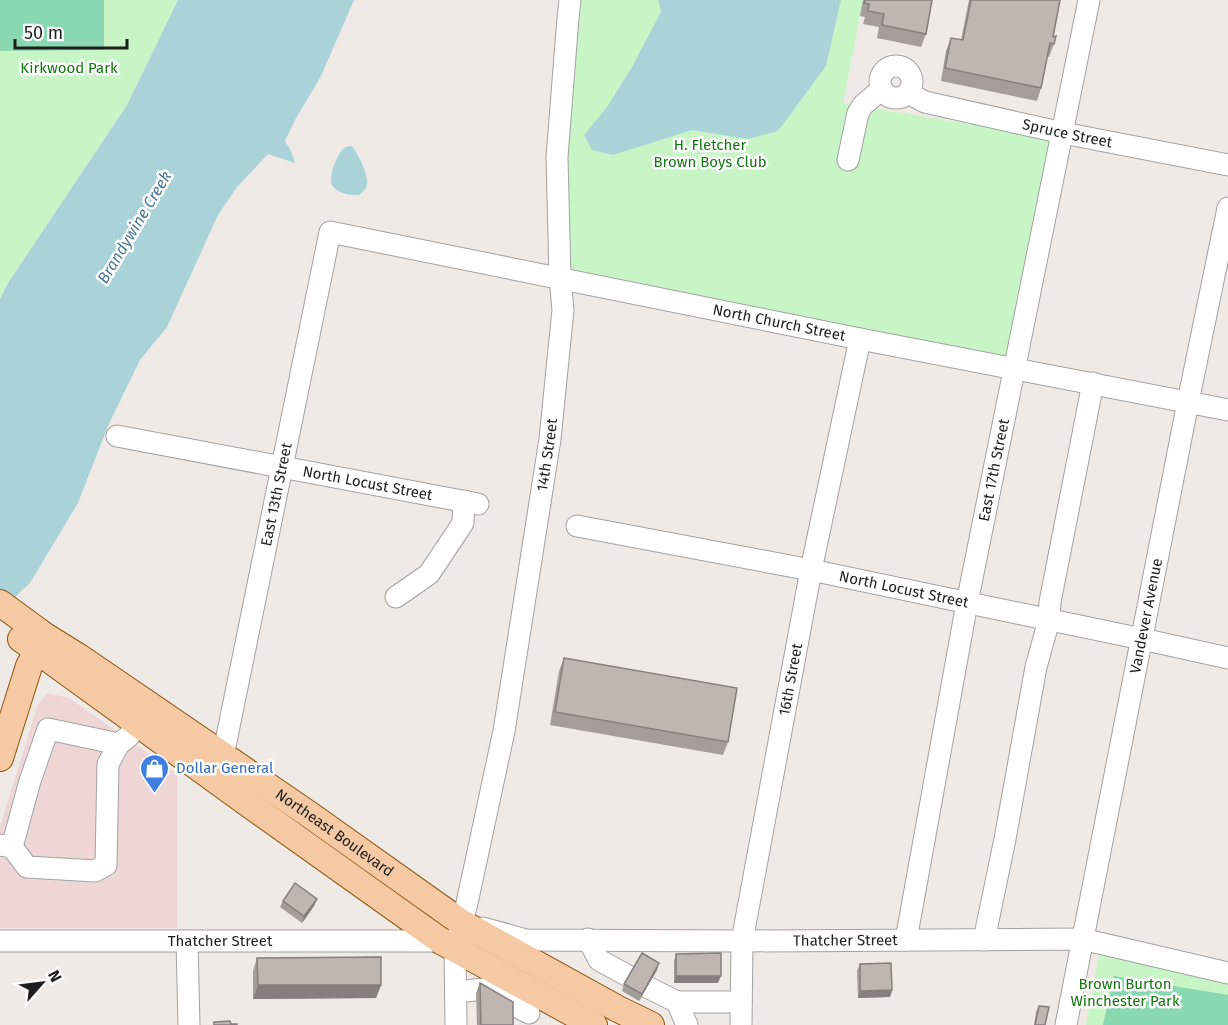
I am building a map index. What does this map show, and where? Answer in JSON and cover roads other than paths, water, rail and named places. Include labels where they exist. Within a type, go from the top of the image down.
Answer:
[{"type":"main road","name":"Northeast Boulevard","points":[[3,615],[137,722],[252,807],[448,945],[530,1010],[594,1025]]},
{"type":"main road","name":"Northeast Boulevard","points":[[41,644],[79,657],[310,815],[618,1009],[651,1025]]},
{"type":"main road","points":[[0,758],[29,666],[41,644]]},
{"type":"street","name":"14th Street","points":[[456,1025],[456,992],[448,945],[465,913],[504,731],[550,439],[563,310],[557,157],[570,0]]},
{"type":"street","name":"East 17th Street","points":[[906,940],[967,603],[1089,0]]},
{"type":"street","name":"Spruce Street","points":[[848,160],[858,113],[863,105],[882,89],[887,96],[894,98],[901,98],[908,93],[925,102],[1063,133],[1228,165]]},
{"type":"street","name":"Vandever Avenue","points":[[1066,1025],[1228,208]]},
{"type":"street","name":"North Church Street","points":[[330,232],[860,339],[1228,410]]},
{"type":"street","name":"East 13th Street","points":[[223,756],[330,232]]},
{"type":"street","name":"16th Street","points":[[741,1025],[742,941],[810,570],[860,339]]},
{"type":"street","points":[[984,940],[1036,667],[1049,620],[1050,602],[1093,383]]},
{"type":"street","name":"North Locust Street","points":[[117,436],[471,502],[463,523],[429,574],[396,597]]},
{"type":"street","name":"North Locust Street","points":[[577,526],[810,570],[1228,658]]},
{"type":"street","points":[[119,744],[48,729],[6,846],[27,867],[95,871],[106,865],[108,764],[119,744],[129,736],[137,722]]},
{"type":"street","name":"Thatcher Street","points":[[465,913],[526,939],[742,941],[1082,939],[1228,973]]},
{"type":"street","points":[[588,939],[599,960],[677,1002],[741,1002]]},
{"type":"street","name":"Thatcher Street","points":[[0,941],[187,940],[448,945]]},
{"type":"street","points":[[187,940],[189,1025]]},
{"type":"street","points":[[456,992],[488,979]]},
{"type":"street","points":[[677,1002],[687,1025]]},
{"type":"water","name":"Brandywine Creek","points":[[178,0],[354,0],[321,76],[285,141],[295,163],[268,154],[237,187],[218,215],[167,327],[140,360],[108,426],[78,503],[30,583],[19,593],[0,618],[0,299],[8,283],[127,105]]},
{"type":"water","points":[[658,0],[841,0],[826,66],[778,131],[748,139],[692,130],[613,155],[592,150],[584,135],[607,107],[632,67],[661,12]]},
{"type":"water","points":[[352,146],[367,178],[366,188],[359,195],[340,192],[334,188],[331,181],[338,156],[343,149]]},
{"type":"place","name":"Dollar General","points":[[155,794]]},
{"type":"park label","name":"Kirkwood Park","points":[[69,68]]},
{"type":"park label","name":"H. Fletcher Brown Boys Club","points":[[710,154]]},
{"type":"park label","name":"Brown Burton Winchester Park","points":[[1125,992]]}]
